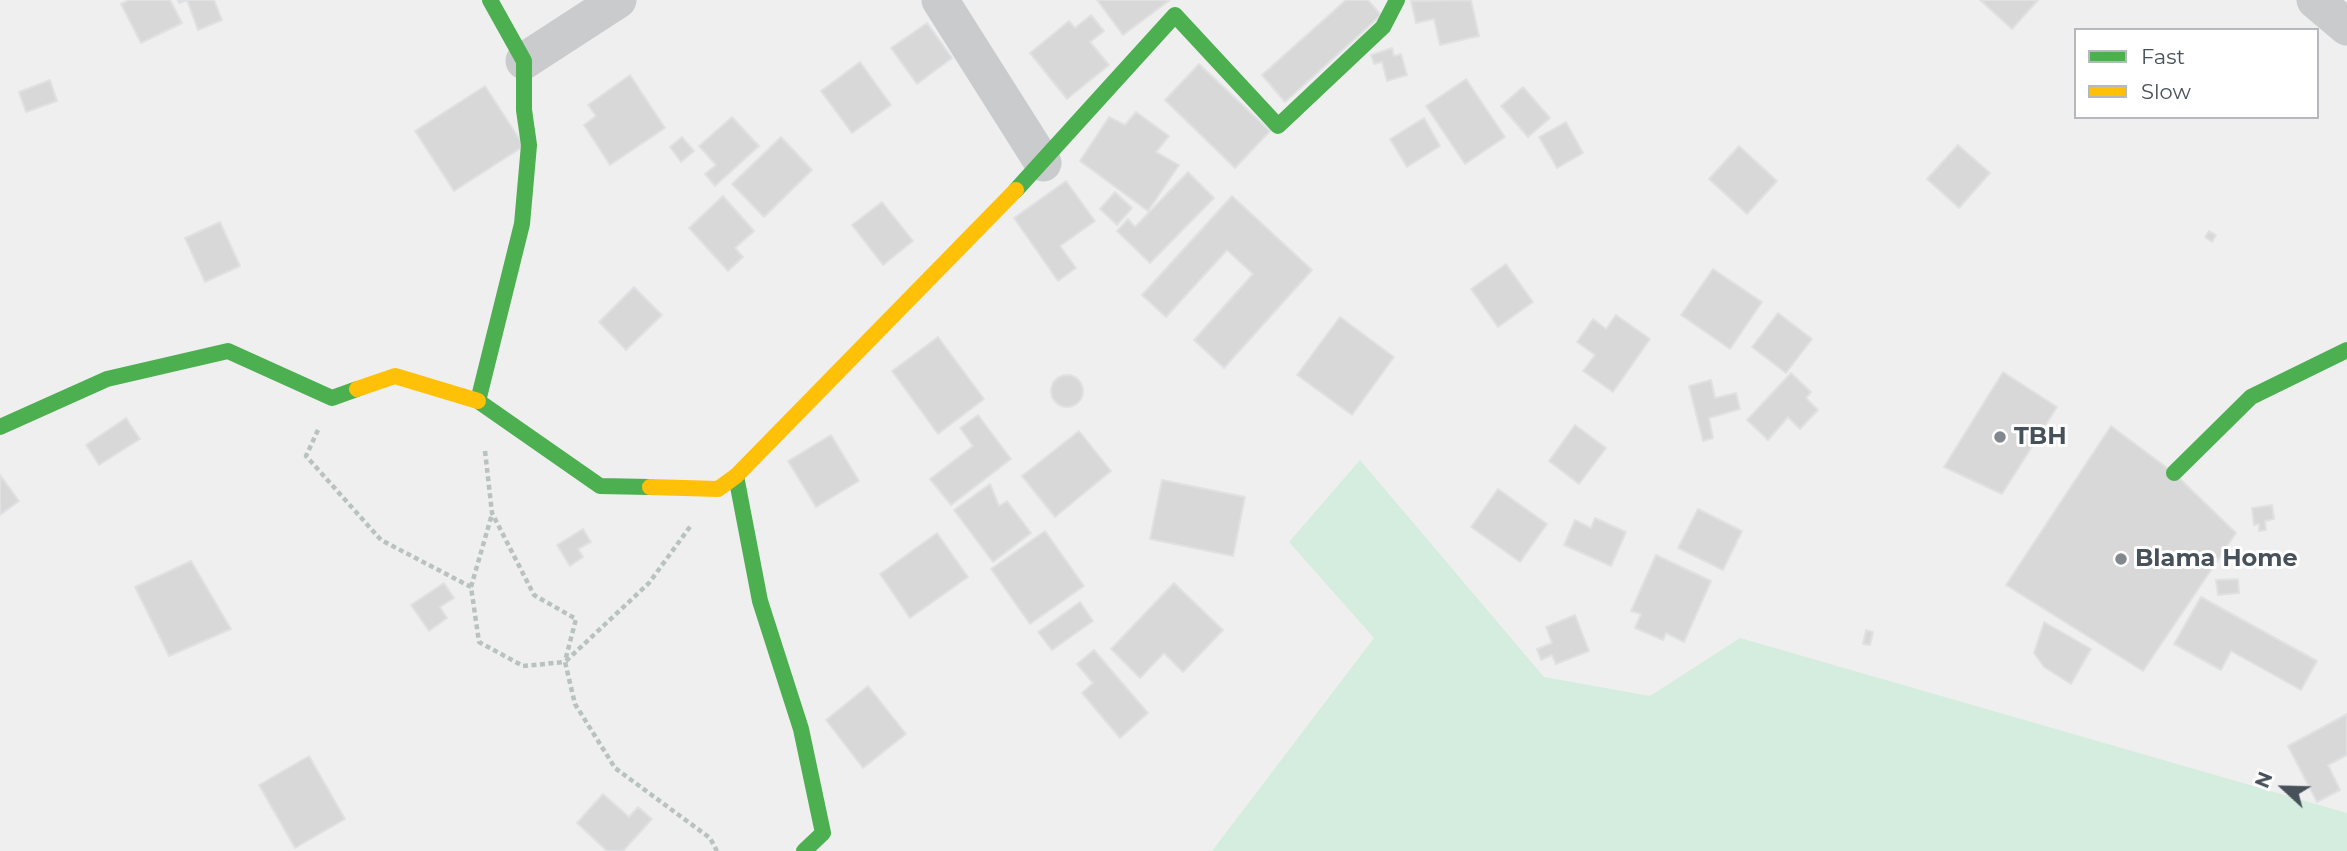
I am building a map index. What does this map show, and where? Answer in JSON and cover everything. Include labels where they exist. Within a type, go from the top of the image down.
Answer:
[{"type":"street","points":[[478,401],[522,225],[529,145],[524,110],[524,61],[490,0]]},
{"type":"street","points":[[524,61],[618,0]]},
{"type":"street","points":[[940,0],[1043,163]]},
{"type":"street","points":[[0,427],[107,379],[228,351],[332,398],[396,376],[478,401],[600,486],[718,489],[736,476],[1043,163],[1175,15],[1278,126],[1383,27],[1397,0]]},
{"type":"street","points":[[2315,0],[2347,27]]},
{"type":"street","points":[[2174,473],[2251,397],[2347,350]]},
{"type":"street","points":[[736,476],[760,601],[801,729],[823,833],[804,851]]},
{"type":"path","points":[[332,398],[306,456],[381,540],[471,587]]},
{"type":"path","points":[[478,401],[492,513],[534,595],[576,619],[565,662],[575,704],[615,768],[710,838],[717,851]]},
{"type":"path","points":[[492,513],[471,587],[479,642],[523,666],[565,662],[649,583],[718,489]]},
{"type":"green space","points":[[1360,460],[1544,677],[1650,696],[1740,638],[2347,813],[2347,851],[1212,851],[1374,638],[1289,542]]},
{"type":"building","points":[[129,0],[170,0],[182,23],[141,43],[121,4]]},
{"type":"building","points":[[187,0],[214,0],[222,20],[198,30]]},
{"type":"building","points":[[1097,0],[1170,0],[1123,35]]},
{"type":"building","points":[[1346,0],[1368,0],[1381,15],[1285,102],[1262,75]]},
{"type":"building","points":[[1471,0],[1479,36],[1440,45],[1434,19],[1416,23],[1411,1]]},
{"type":"building","points":[[1980,0],[2038,0],[2012,29]]},
{"type":"building","points":[[1091,15],[1104,31],[1090,42],[1109,65],[1067,99],[1030,53],[1069,21],[1075,28]]},
{"type":"building","points":[[927,23],[952,58],[917,84],[891,48]]},
{"type":"building","points":[[1392,48],[1394,56],[1401,54],[1407,75],[1387,81],[1382,62],[1374,64],[1371,55]]},
{"type":"building","points":[[860,62],[891,105],[852,133],[821,91]]},
{"type":"building","points":[[1199,64],[1270,131],[1235,168],[1165,100]]},
{"type":"building","points":[[630,75],[665,128],[610,165],[584,125],[596,116],[588,105]]},
{"type":"building","points":[[1466,79],[1505,137],[1465,164],[1426,106]]},
{"type":"building","points":[[50,80],[57,101],[26,112],[19,92]]},
{"type":"building","points":[[485,86],[524,146],[454,191],[415,131]]},
{"type":"building","points":[[1523,87],[1550,118],[1528,137],[1501,106]]},
{"type":"building","points":[[1136,112],[1169,136],[1156,152],[1179,165],[1148,211],[1080,161],[1109,117],[1125,125]]},
{"type":"building","points":[[732,117],[759,146],[715,186],[705,174],[716,165],[699,146]]},
{"type":"building","points":[[1424,118],[1440,146],[1407,167],[1390,139]]},
{"type":"building","points":[[1566,122],[1583,153],[1557,168],[1539,137]]},
{"type":"building","points":[[682,137],[694,151],[681,162],[670,147]]},
{"type":"building","points":[[781,137],[812,170],[764,217],[732,184]]},
{"type":"building","points":[[1958,145],[1990,173],[1959,208],[1927,179]]},
{"type":"building","points":[[1739,146],[1777,181],[1747,214],[1709,179]]},
{"type":"building","points":[[1188,172],[1214,198],[1150,263],[1117,231],[1128,219],[1135,227]]},
{"type":"building","points":[[1066,181],[1095,221],[1060,246],[1076,268],[1058,281],[1014,218]]},
{"type":"building","points":[[1115,192],[1132,208],[1117,225],[1100,209]]},
{"type":"building","points":[[723,196],[754,231],[735,248],[743,257],[728,271],[689,228]]},
{"type":"building","points":[[1232,196],[1312,270],[1224,368],[1194,340],[1253,274],[1227,250],[1166,317],[1142,295]]},
{"type":"building","points":[[882,202],[913,241],[883,265],[852,225]]},
{"type":"building","points":[[220,222],[240,266],[205,282],[185,238]]},
{"type":"building","points":[[2209,231],[2216,235],[2212,242],[2205,237]]},
{"type":"building","points":[[1506,264],[1533,302],[1498,327],[1471,289]]},
{"type":"building","points":[[1713,269],[1762,302],[1730,349],[1681,315]]},
{"type":"building","points":[[634,287],[662,315],[626,350],[599,322]]},
{"type":"building","points":[[1778,313],[1812,339],[1786,373],[1752,347]]},
{"type":"building","points":[[1616,315],[1650,339],[1613,392],[1583,371],[1595,355],[1577,342],[1593,319],[1606,329]]},
{"type":"building","points":[[1340,317],[1394,357],[1352,415],[1297,375]]},
{"type":"building","points":[[938,337],[984,399],[938,434],[892,371]]},
{"type":"building","name":"TBH","points":[[2003,372],[2057,407],[2002,494],[1944,467]]},
{"type":"building","points":[[1791,373],[1811,392],[1806,398],[1818,410],[1800,429],[1788,417],[1768,440],[1747,420]]},
{"type":"building","points":[[1067,375],[1079,379],[1083,391],[1079,403],[1067,407],[1055,403],[1051,391],[1055,379]]},
{"type":"building","points":[[1711,380],[1715,398],[1736,393],[1740,409],[1709,418],[1713,438],[1703,441],[1689,386]]},
{"type":"building","points":[[978,415],[1011,459],[951,505],[930,479],[973,446],[960,428]]},
{"type":"building","points":[[126,418],[140,439],[99,465],[86,445]]},
{"type":"building","points":[[1575,425],[1606,448],[1579,484],[1549,461]]},
{"type":"building","name":"Blama Home","points":[[2111,426],[2174,473],[2236,533],[2143,671],[2006,585]]},
{"type":"building","points":[[1079,431],[1111,471],[1055,517],[1022,476]]},
{"type":"building","points":[[831,435],[859,481],[816,507],[788,461]]},
{"type":"building","points":[[0,475],[19,501],[0,515]]},
{"type":"building","points":[[1162,480],[1245,497],[1233,556],[1150,539]]},
{"type":"building","points":[[990,484],[999,506],[1007,501],[1031,533],[993,562],[954,510]]},
{"type":"building","points":[[1498,489],[1547,524],[1520,562],[1471,527]]},
{"type":"building","points":[[2272,505],[2274,519],[2265,521],[2266,530],[2259,531],[2259,524],[2254,525],[2252,508]]},
{"type":"building","points":[[1698,509],[1742,531],[1723,570],[1678,548]]},
{"type":"building","points":[[1595,518],[1626,532],[1611,566],[1564,545],[1575,520],[1591,528]]},
{"type":"building","points":[[583,529],[591,542],[578,549],[583,557],[570,566],[557,545]]},
{"type":"building","points":[[1045,531],[1084,586],[1030,624],[991,569]]},
{"type":"building","points":[[937,533],[968,577],[910,618],[880,574]]},
{"type":"building","points":[[1656,555],[1711,581],[1684,642],[1666,633],[1663,640],[1635,628],[1641,614],[1631,611]]},
{"type":"building","points":[[191,561],[231,629],[169,656],[135,587]]},
{"type":"building","points":[[2238,579],[2239,593],[2218,595],[2216,580]]},
{"type":"building","points":[[444,583],[454,598],[440,607],[447,618],[429,631],[411,605]]},
{"type":"building","points":[[1174,583],[1223,630],[1183,672],[1164,653],[1140,678],[1111,649]]},
{"type":"building","points":[[2201,597],[2317,661],[2301,690],[2231,651],[2221,670],[2174,644]]},
{"type":"building","points":[[1080,602],[1093,621],[1052,650],[1038,632]]},
{"type":"building","points":[[1575,615],[1589,651],[1556,664],[1552,655],[1541,660],[1537,649],[1552,643],[1546,627]]},
{"type":"building","points":[[2044,622],[2091,649],[2071,684],[2044,667],[2034,653]]},
{"type":"building","points":[[1866,630],[1873,632],[1870,645],[1863,644]]},
{"type":"building","points":[[1094,650],[1148,713],[1120,738],[1082,693],[1093,683],[1077,664]]},
{"type":"building","points":[[868,686],[906,734],[863,768],[826,720]]},
{"type":"building","points":[[2347,714],[2347,755],[2328,765],[2340,790],[2317,802],[2288,746]]},
{"type":"building","points":[[309,756],[345,819],[295,848],[259,785]]},
{"type":"building","points":[[603,794],[629,817],[638,807],[652,819],[623,851],[607,851],[577,823]]},
{"type":"traffic: fast","points":[[490,0],[524,61],[524,110],[529,145],[522,224],[478,401],[600,486],[650,487]]},
{"type":"traffic: fast","points":[[1016,190],[1175,15],[1278,126],[1383,27],[1397,0]]},
{"type":"traffic: fast","points":[[2174,473],[2251,397],[2347,350]]},
{"type":"traffic: fast","points":[[0,427],[107,379],[228,351],[332,398],[357,389]]},
{"type":"traffic: fast","points":[[736,476],[760,601],[801,729],[823,833],[804,851]]},
{"type":"traffic: slow","points":[[650,487],[718,489],[736,476],[1016,190]]},
{"type":"traffic: slow","points":[[357,389],[395,376],[478,401]]},
{"type":"place","name":"TBH","points":[[2000,437]]},
{"type":"place","name":"Blama Home","points":[[2121,559]]}]
